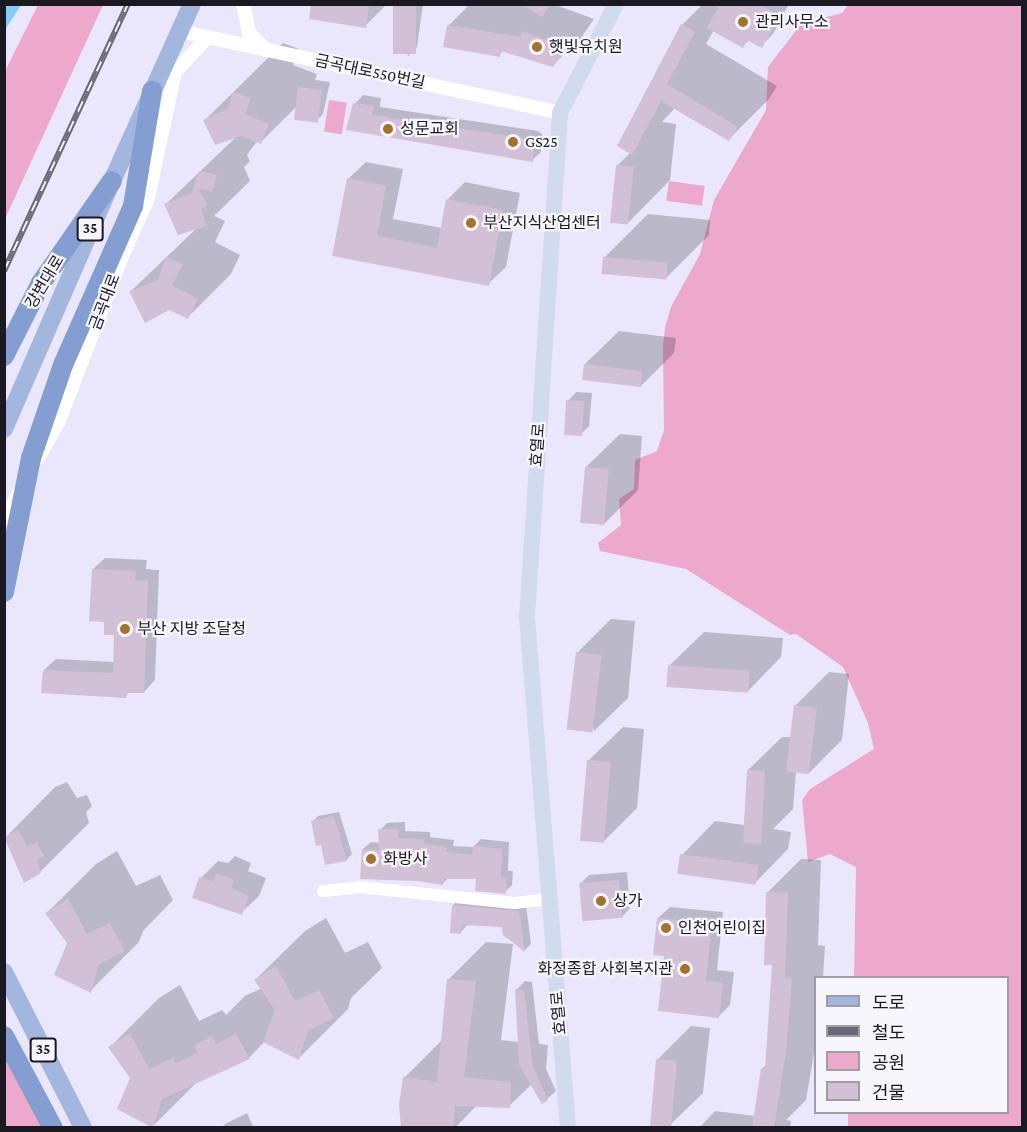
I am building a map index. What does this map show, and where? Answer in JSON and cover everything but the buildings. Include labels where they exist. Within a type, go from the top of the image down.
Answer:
[{"type":"highway","points":[[4,592],[31,458],[63,365],[133,206],[152,91]]},
{"type":"highway","name":"강변대로","points":[[4,356],[41,283],[112,181]]},
{"type":"highway","points":[[4,1036],[53,1128]]},
{"type":"main road","name":"금곡대로","points":[[4,429],[192,4]]},
{"type":"main road","name":"효열로","points":[[568,1128],[527,617],[560,113],[616,4]]},
{"type":"main road","name":"35","points":[[4,972],[83,1128]]},
{"type":"street","points":[[243,4],[249,33],[266,50]]},
{"type":"street","name":"금곡대로550번길","points":[[176,37],[208,37],[560,113]]},
{"type":"street","name":"금곡대로","points":[[4,520],[59,421],[120,261],[148,198],[175,72],[176,37]]},
{"type":"street","points":[[175,72],[208,37]]},
{"type":"street","points":[[323,891],[358,887],[515,903],[550,899]]},
{"type":"green space","points":[[38,5],[103,5],[5,219],[5,71]]},
{"type":"green space","points":[[848,5],[1022,5],[1022,1127],[848,1127],[848,1114],[1009,1114],[1009,976],[854,976],[856,867],[830,854],[808,862],[802,800],[810,789],[874,749],[868,723],[843,667],[796,634],[790,635],[686,569],[600,551],[598,543],[621,525],[619,499],[634,489],[635,460],[657,451],[664,430],[663,347],[665,327],[671,307],[700,254],[714,200],[766,110],[768,67],[801,24],[842,13]]},
{"type":"green space","points":[[329,100],[347,103],[342,134],[324,132]]},
{"type":"green space","points":[[669,181],[705,186],[702,206],[666,201]]},
{"type":"green space","points":[[5,1029],[53,1127],[5,1127]]},
{"type":"water","points":[[4,5],[21,5],[5,30]]},
{"type":"railway","points":[[4,271],[128,4]]},
{"type":"place","name":"관리사무소","points":[[743,22]]},
{"type":"place","name":"햇빛유치원","points":[[537,47]]},
{"type":"place","name":"성문교회","points":[[388,129]]},
{"type":"place","name":"GS25","points":[[513,142]]},
{"type":"place","name":"부산지식산업센터","points":[[471,223]]},
{"type":"place","name":"부산 지방 조달청","points":[[125,629]]},
{"type":"place","name":"화방사","points":[[371,859]]},
{"type":"place","name":"상가","points":[[601,901]]},
{"type":"place","name":"인천어린이집","points":[[666,928]]},
{"type":"place","name":"화정종합 사회복지관","points":[[685,969]]}]
